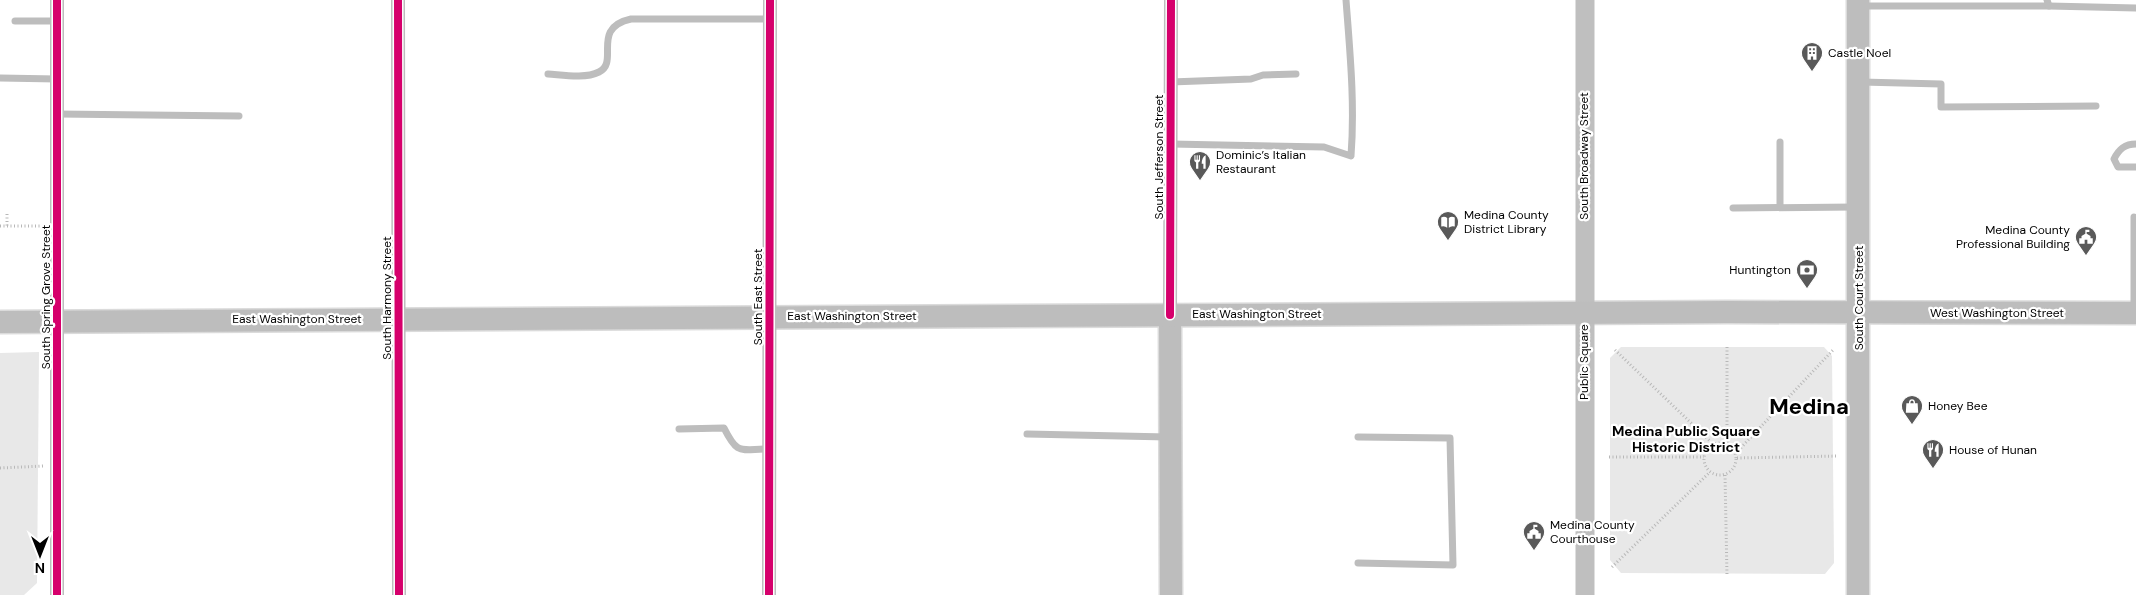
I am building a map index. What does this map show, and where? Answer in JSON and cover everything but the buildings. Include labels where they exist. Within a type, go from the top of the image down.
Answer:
[{"type":"highway","name":"South Court Street","points":[[1858,3],[1858,595]]},
{"type":"highway","name":"East Washington Street","points":[[0,322],[57,320],[1584,313]]},
{"type":"highway","name":"Public Square","points":[[1584,313],[1858,314]]},
{"type":"highway","name":"West Washington Street","points":[[1858,314],[2135,313]]},
{"type":"highway","name":"South Jefferson Street","points":[[1170,315],[1171,595]]},
{"type":"main road","name":"South Broadway Street","points":[[1584,0],[1584,313]]},
{"type":"main road","name":"Public Square","points":[[1584,313],[1585,595]]},
{"type":"street","name":"South Spring Grove Street","points":[[57,595],[58,0]]},
{"type":"street","name":"South Harmony Street","points":[[398,0],[399,595]]},
{"type":"street","name":"South East Street","points":[[769,595],[770,0]]},
{"type":"street","name":"South Jefferson Street","points":[[1170,315],[1171,0]]},
{"type":"lane","points":[[1171,144],[1324,147],[1351,156],[1354,120],[1346,0]]},
{"type":"lane","points":[[1858,3],[2048,3],[2136,8]]},
{"type":"lane","points":[[548,74],[587,75],[601,71],[605,67],[611,30],[620,22],[631,19],[770,19]]},
{"type":"lane","points":[[15,21],[57,22]]},
{"type":"lane","points":[[1171,82],[1251,80],[1263,75],[1296,74]]},
{"type":"lane","points":[[0,78],[57,80]]},
{"type":"lane","points":[[1858,82],[1941,84],[1941,107],[2096,106]]},
{"type":"lane","points":[[57,114],[239,116]]},
{"type":"lane","points":[[1780,142],[1780,208]]},
{"type":"lane","points":[[2136,144],[2129,144],[2118,150],[2114,159],[2118,167],[2136,167]]},
{"type":"lane","points":[[1733,208],[1858,207]]},
{"type":"lane","points":[[2134,217],[2135,313]]},
{"type":"lane","points":[[679,429],[724,428],[733,446],[740,449],[769,449]]},
{"type":"lane","points":[[1027,434],[1170,437]]},
{"type":"lane","points":[[1358,437],[1450,438],[1452,565],[1358,564]]},
{"type":"path","points":[[7,214],[7,226]]},
{"type":"path","points":[[0,226],[43,226]]},
{"type":"path","points":[[1727,346],[1727,444]]},
{"type":"path","points":[[1736,453],[1834,349]]},
{"type":"path","points":[[1615,350],[1713,444]]},
{"type":"path","points":[[1713,444],[1727,444],[1736,453],[1737,458],[1734,468],[1725,475],[1720,476],[1710,472],[1704,462],[1706,452],[1713,444]]},
{"type":"path","points":[[1737,458],[1838,456]]},
{"type":"path","points":[[1609,457],[1704,457]]},
{"type":"path","points":[[0,468],[57,466]]},
{"type":"path","points":[[1612,567],[1710,472]]},
{"type":"path","points":[[1725,475],[1727,576]]},
{"type":"shaded area","points":[[1621,347],[1824,347],[1832,356],[1834,563],[1825,574],[1621,573],[1610,560],[1610,358]]},
{"type":"shaded area","points":[[39,352],[37,583],[24,595],[0,595],[0,353]]},
{"type":"cycle path","points":[[57,0],[57,595]]},
{"type":"cycle path","points":[[398,0],[399,595]]},
{"type":"cycle path","points":[[769,595],[770,0]]},
{"type":"cycle path","points":[[1170,315],[1171,0]]},
{"type":"place","name":"Castle Noel","points":[[1812,72]]},
{"type":"place","name":"Dominic’s Italian Restaurant","points":[[1200,181]]},
{"type":"place","name":"Medina County District Library","points":[[1448,241]]},
{"type":"place","name":"Medina County Professional Building","points":[[2086,256]]},
{"type":"place","name":"Huntington","points":[[1807,289]]},
{"type":"place","name":"Honey Bee","points":[[1912,425]]},
{"type":"place","name":"House of Hunan","points":[[1933,469]]},
{"type":"place","name":"Medina County Courthouse","points":[[1534,551]]},
{"type":"district","name":"Medina","points":[[1809,406]]},
{"type":"district","name":"Medina Public Square Historic District","points":[[1686,440]]}]
